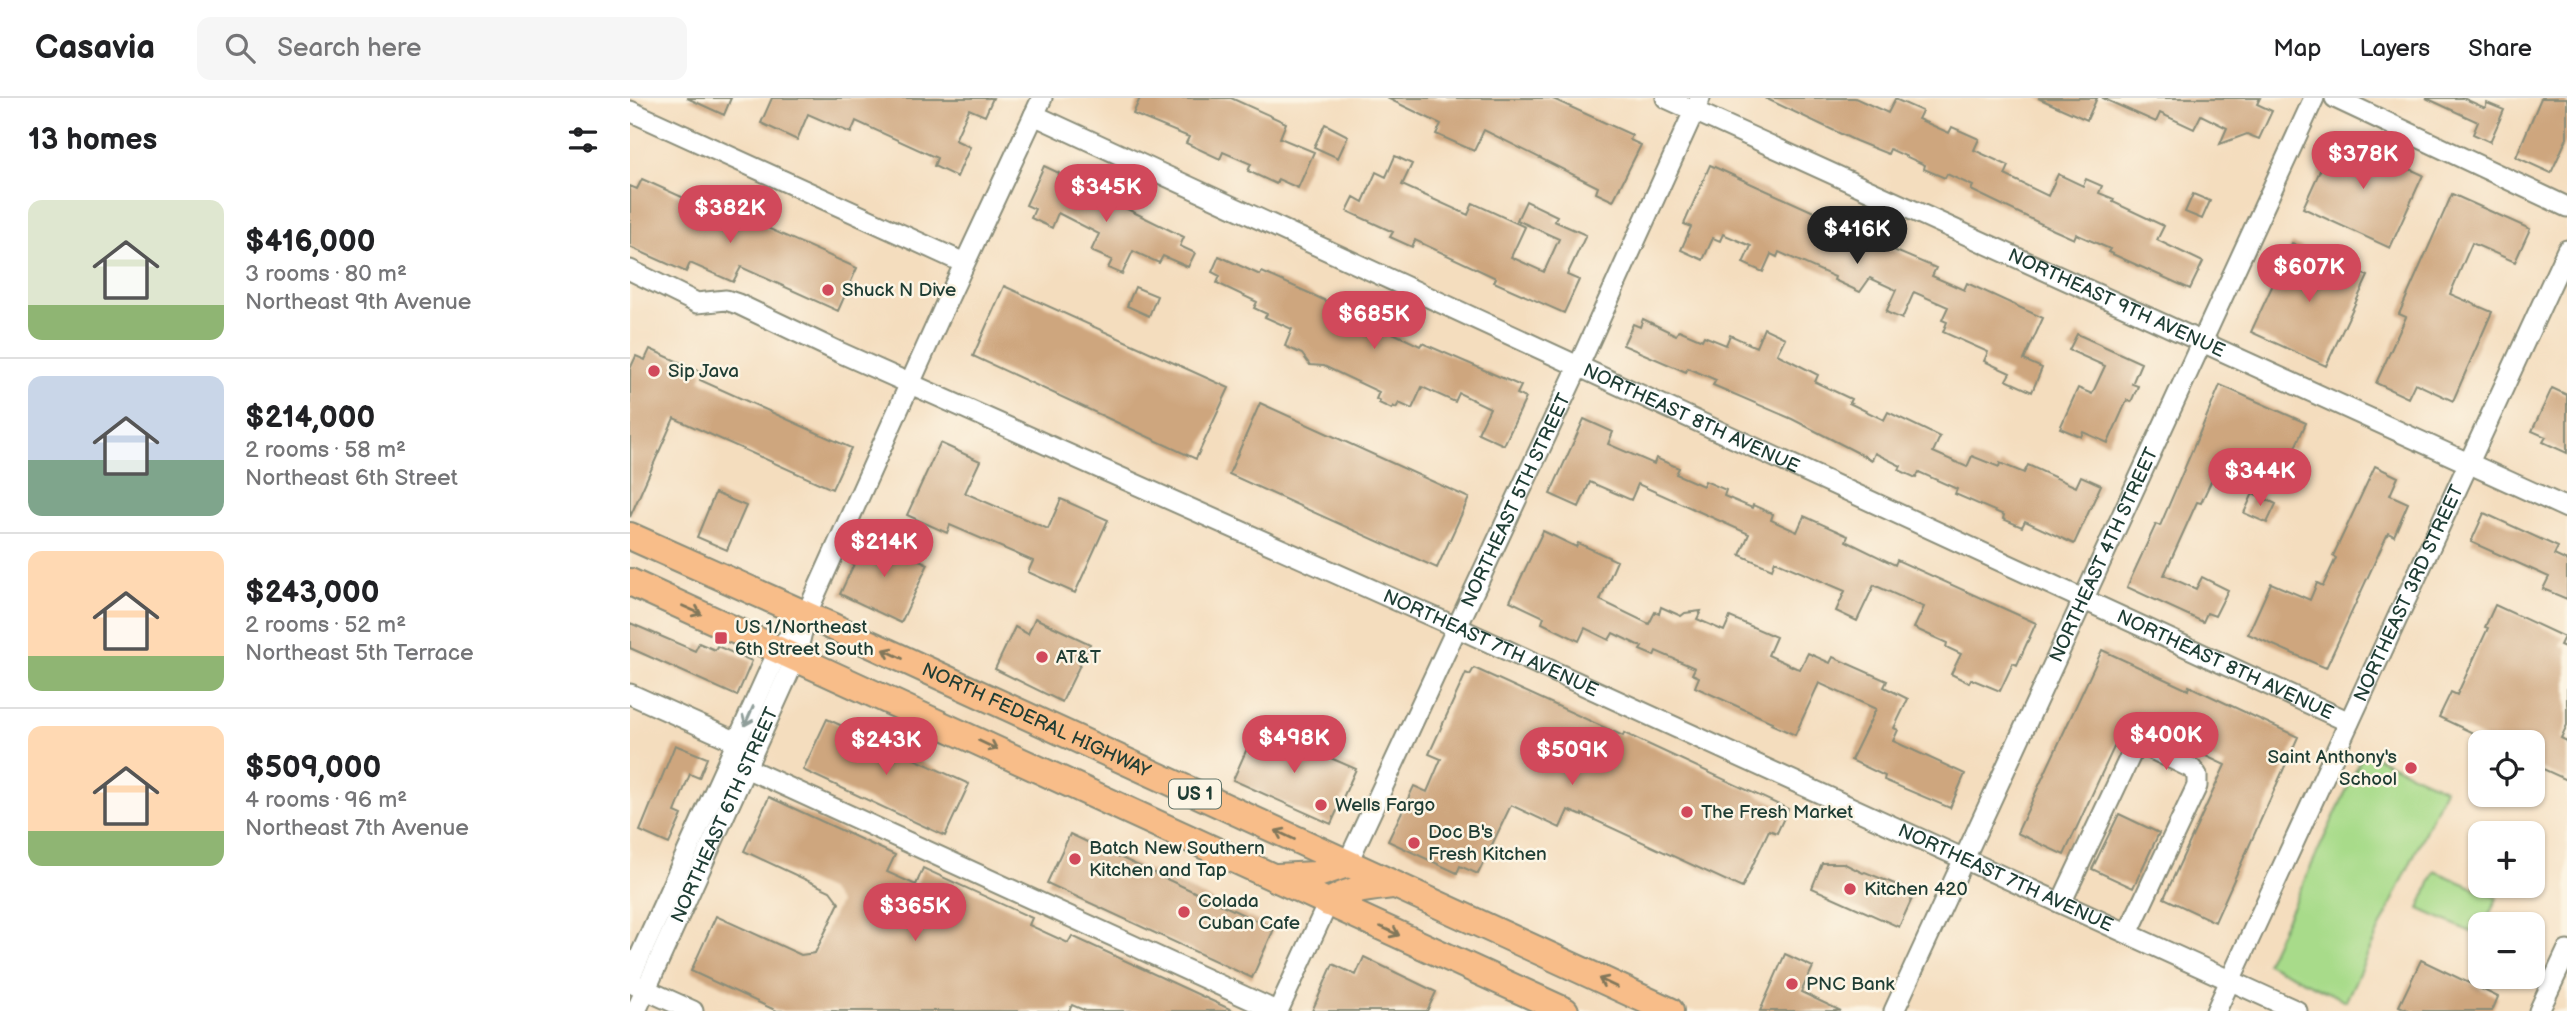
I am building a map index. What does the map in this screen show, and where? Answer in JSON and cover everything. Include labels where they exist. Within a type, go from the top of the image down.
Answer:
[{"type":"main road","name":"NORTH FEDERAL HIGHWAY","points":[[630,536],[1670,1011]]},
{"type":"main road","name":"US 1","points":[[630,582],[1564,1011]]},
{"type":"main road","points":[[1272,877],[1315,875],[1347,863]]},
{"type":"main road","points":[[1328,903],[1342,894],[1358,889],[1395,885]]},
{"type":"street","name":"NORTHEAST 9TH AVENUE","points":[[1666,98],[1697,104],[2201,342],[2567,508]]},
{"type":"street","name":"NORTHEAST 4TH STREET","points":[[1894,1011],[2314,98]]},
{"type":"street","points":[[2335,98],[2567,207]]},
{"type":"street","name":"NORTHEAST 5TH STREET","points":[[1347,863],[1697,104]]},
{"type":"street","name":"NORTHEAST 8TH AVENUE","points":[[1038,107],[1578,367],[2350,722]]},
{"type":"street","name":"NORTHEAST 6TH STREET","points":[[636,1011],[635,984],[737,742],[788,653],[964,263],[1038,107]]},
{"type":"street","points":[[630,111],[964,263]]},
{"type":"street","name":"NORTHEAST 3RD STREET","points":[[2216,1011],[2567,250]]},
{"type":"street","name":"NORTHEAST 7TH AVENUE","points":[[630,270],[697,303],[726,300],[738,304],[839,352],[1456,627],[2297,1011]]},
{"type":"street","name":"NORTHEAST 6TH STREET","points":[[635,984],[746,768],[788,653]]},
{"type":"street","points":[[630,694],[737,742]]},
{"type":"street","points":[[2061,903],[2134,748],[2143,745],[2191,768],[2197,775],[2196,786],[2128,933]]},
{"type":"street","points":[[746,768],[1277,1011],[1328,903]]},
{"type":"street","points":[[2539,1011],[2567,951]]},
{"type":"street","points":[[635,984],[693,1011]]},
{"type":"green space","points":[[2364,752],[2445,789],[2346,1001],[2266,963]]},
{"type":"green space","points":[[2435,871],[2468,885],[2468,898],[2497,898],[2491,912],[2468,912],[2468,931],[2419,909]]},
{"type":"building","points":[[687,98],[731,98],[724,115]]},
{"type":"building","points":[[772,98],[993,98],[985,116],[969,109],[955,140],[970,147],[957,177],[934,166],[937,158],[856,121],[851,133],[808,114],[797,140],[761,123]]},
{"type":"building","points":[[1140,98],[1231,98],[1286,123],[1280,138],[1314,152],[1298,188],[1278,179],[1276,184],[1248,171],[1251,164],[1223,152],[1220,159],[1186,143],[1189,137],[1133,114]]},
{"type":"building","points":[[1387,98],[1551,98],[1632,135],[1630,140],[1641,145],[1613,201],[1596,193],[1598,187],[1484,130],[1474,151],[1436,134],[1441,124]]},
{"type":"building","points":[[1765,98],[1855,98],[1888,113],[1895,99],[1922,111],[1918,119],[1949,133],[1952,127],[1979,139],[1974,150],[2009,166],[2005,175],[2048,196],[2058,174],[2083,186],[2086,179],[2102,186],[2099,193],[2164,226],[2157,240],[2203,262],[2190,289],[2108,252],[2110,249],[2076,234],[2074,239],[2054,230],[1971,190],[1973,186],[1947,174],[1945,178],[1924,169],[1925,165],[1890,149],[1888,154],[1856,141]]},
{"type":"building","points":[[2038,98],[2097,98],[2087,120]]},
{"type":"building","points":[[2102,98],[2260,98],[2257,104],[2272,111],[2259,139],[2247,134],[2220,144],[2227,128],[2201,115],[2194,129],[2160,113],[2156,122]]},
{"type":"building","points":[[2426,98],[2463,98],[2485,108],[2487,103],[2504,110],[2490,142],[2473,134],[2478,122]]},
{"type":"building","points":[[2541,98],[2567,98],[2567,138],[2551,173],[2516,157]]},
{"type":"building","points":[[1325,124],[1348,136],[1338,158],[1314,147]]},
{"type":"building","points":[[2336,135],[2423,175],[2390,248],[2303,208]]},
{"type":"building","points":[[1395,156],[1412,164],[1402,185],[1468,215],[1473,203],[1525,227],[1511,257],[1544,272],[1559,239],[1517,220],[1526,201],[1557,216],[1554,221],[1586,235],[1567,275],[1579,280],[1564,313],[1494,282],[1496,278],[1415,240],[1412,247],[1390,237],[1393,232],[1347,211],[1354,197],[1363,202],[1376,172],[1386,177]]},
{"type":"building","points":[[1710,165],[1847,227],[1846,230],[1936,268],[1932,276],[1964,290],[1967,283],[2043,318],[2024,360],[2042,368],[2032,392],[2006,380],[2010,373],[1984,361],[1988,352],[1943,332],[1947,322],[1942,320],[1948,307],[1914,292],[1902,319],[1886,312],[1896,290],[1870,278],[1860,292],[1834,280],[1835,277],[1779,252],[1777,257],[1771,254],[1763,272],[1743,263],[1751,246],[1723,234],[1720,241],[1713,238],[1703,260],[1681,250],[1691,227],[1684,224]]},
{"type":"building","points":[[1044,166],[1059,173],[1057,179],[1112,205],[1113,202],[1184,237],[1180,246],[1195,253],[1188,267],[1163,256],[1159,263],[1133,251],[1122,274],[1108,268],[1112,260],[1091,251],[1099,234],[1058,213],[1052,228],[1031,218],[1035,209],[1026,205]]},
{"type":"building","points":[[642,179],[695,203],[698,197],[857,268],[838,311],[741,267],[733,282],[690,263],[686,272],[630,247],[630,186],[637,189]]},
{"type":"building","points":[[2193,194],[2210,201],[2202,219],[2185,212]]},
{"type":"building","points":[[2452,194],[2530,229],[2515,262],[2472,243],[2450,294],[2492,312],[2453,401],[2415,383],[2408,398],[2376,383],[2406,317],[2399,314]]},
{"type":"building","points":[[2292,243],[2368,276],[2326,366],[2251,332]]},
{"type":"building","points":[[1219,256],[1309,293],[1420,346],[1422,343],[1521,386],[1517,394],[1526,398],[1504,445],[1478,433],[1490,408],[1459,393],[1455,402],[1422,387],[1412,409],[1399,403],[1392,409],[1379,403],[1376,399],[1379,392],[1324,366],[1310,365],[1302,354],[1285,346],[1292,329],[1265,317],[1267,314],[1254,308],[1257,302],[1217,283],[1220,276],[1212,272]]},
{"type":"building","points":[[1004,286],[1229,388],[1196,459],[973,356]]},
{"type":"building","points":[[1135,287],[1157,296],[1149,316],[1127,306]]},
{"type":"building","points":[[1643,319],[1676,335],[1679,330],[1702,340],[1704,336],[1726,345],[1730,335],[1756,347],[1764,328],[1785,338],[1777,354],[1818,375],[1815,382],[1851,399],[1849,403],[1884,420],[1888,412],[1940,437],[1933,452],[1967,467],[1972,456],[2024,473],[2028,465],[2076,487],[2081,476],[2101,485],[2074,544],[2025,521],[2022,527],[2003,519],[2004,515],[1955,494],[1957,489],[1919,472],[1916,478],[1899,470],[1901,466],[1875,453],[1872,460],[1792,419],[1713,385],[1716,380],[1688,368],[1686,372],[1623,345],[1633,324],[1640,327]]},
{"type":"building","points":[[2077,334],[2141,363],[2132,384],[2138,386],[2131,402],[2127,400],[2108,443],[2083,432],[2081,437],[2060,428],[2078,388],[2092,394],[2105,366],[2069,350]]},
{"type":"building","points":[[650,349],[703,373],[700,380],[851,448],[832,489],[674,418],[630,517],[630,369],[636,356],[645,360]]},
{"type":"building","points":[[2220,385],[2306,423],[2294,450],[2289,448],[2272,483],[2221,460],[2201,503],[2197,502],[2164,575],[2196,589],[2202,577],[2228,590],[2215,616],[2207,613],[2203,622],[2127,587],[2156,524],[2160,526]]},
{"type":"building","points":[[2552,388],[2567,395],[2567,453],[2543,442],[2546,437],[2532,431]]},
{"type":"building","points":[[1260,403],[1469,498],[1437,568],[1229,474]]},
{"type":"building","points":[[1584,419],[1613,432],[1608,444],[1654,464],[1656,458],[1679,468],[1676,474],[1703,486],[1705,481],[1726,490],[1724,496],[1773,514],[1771,520],[1797,532],[1804,516],[1848,536],[1846,541],[1895,565],[1897,560],[2036,623],[2017,665],[2013,663],[2000,691],[1971,679],[1969,683],[1951,674],[1961,654],[1946,647],[1947,643],[1914,628],[1924,607],[1874,585],[1857,621],[1836,611],[1845,591],[1775,561],[1772,569],[1740,555],[1749,534],[1638,484],[1631,500],[1590,482],[1579,507],[1550,494]]},
{"type":"building","points":[[940,443],[980,461],[965,493],[1048,529],[1061,499],[1108,520],[1075,593],[1028,572],[1033,561],[950,525],[947,533],[907,515]]},
{"type":"building","points":[[2375,466],[2398,477],[2390,495],[2408,503],[2394,536],[2388,533],[2326,668],[2248,634],[2271,583],[2310,600],[2317,583],[2323,586],[2336,558],[2333,556]]},
{"type":"building","points":[[715,493],[746,506],[727,550],[697,537]]},
{"type":"building","points":[[2253,493],[2276,504],[2267,523],[2244,513]]},
{"type":"building","points":[[2484,513],[2558,547],[2554,555],[2567,561],[2567,599],[2543,589],[2549,577],[2471,542]]},
{"type":"building","points":[[1543,531],[1576,547],[1578,543],[1617,561],[1600,600],[1649,624],[1655,612],[1659,614],[1661,607],[1681,616],[1701,611],[1697,619],[1724,631],[1730,617],[1776,637],[1768,655],[1796,668],[1800,669],[1808,653],[1830,663],[1833,657],[1887,681],[1884,687],[1908,699],[1894,728],[1898,730],[1893,741],[1965,774],[1950,808],[1884,780],[1885,776],[1851,760],[1876,709],[1819,683],[1795,735],[1695,687],[1699,677],[1692,674],[1695,668],[1656,651],[1654,656],[1613,633],[1609,640],[1585,628],[1579,641],[1542,623],[1544,617],[1510,601]]},
{"type":"building","points":[[867,536],[928,564],[901,623],[840,594]]},
{"type":"building","points":[[2495,605],[2564,637],[2560,645],[2567,648],[2567,725],[2561,738],[2567,741],[2567,780],[2545,770],[2545,730],[2468,731],[2439,717],[2451,692],[2457,695],[2488,628],[2485,627]]},
{"type":"building","name":"AT&T","points":[[1035,618],[1090,644],[1062,702],[995,669],[1015,627],[1028,634]]},
{"type":"building","points":[[630,623],[695,651],[699,643],[715,650],[717,646],[752,661],[737,696],[630,648]]},
{"type":"building","points":[[2102,650],[2188,690],[2189,686],[2298,737],[2215,922],[2164,898],[2225,765],[2127,719],[2064,855],[2017,833]]},
{"type":"building","points":[[1474,668],[1623,736],[1624,733],[1788,809],[1777,833],[1769,830],[1742,888],[1568,810],[1560,828],[1511,805],[1478,874],[1460,866],[1457,873],[1388,841],[1414,786],[1427,792],[1441,759],[1429,754],[1466,673],[1470,675]]},
{"type":"building","points":[[827,719],[969,784],[945,836],[803,770]]},
{"type":"building","points":[[1257,726],[1356,769],[1331,824],[1233,780]]},
{"type":"building","points":[[675,745],[707,758],[699,778],[690,774],[675,812],[682,815],[669,844],[640,831]]},
{"type":"building","points":[[769,797],[895,855],[887,872],[916,885],[923,868],[1032,918],[1029,925],[1068,943],[1072,936],[1234,1011],[1086,1011],[1072,1005],[1069,1011],[777,1011],[691,971],[716,916],[801,955],[815,953],[839,903],[830,891],[744,851]]},
{"type":"building","points":[[2119,814],[2159,833],[2133,888],[2092,869]]},
{"type":"building","points":[[1070,834],[1274,929],[1252,978],[1047,883]]},
{"type":"building","name":"Kitchen 420","points":[[1822,863],[1843,863],[1915,892],[1899,927],[1812,888]]},
{"type":"building","name":"PNC Bank","points":[[1785,954],[1813,967],[1801,992],[1841,1011],[1760,1011]]},
{"type":"building","points":[[1364,957],[1436,992],[1427,1011],[1312,1011],[1333,964],[1356,975]]},
{"type":"building","points":[[2421,960],[2468,983],[2468,989],[2481,989],[2498,997],[2492,1011],[2410,1011],[2399,1006]]},
{"type":"place","name":"Shuck N Dive","points":[[828,290]]},
{"type":"place","name":"Sip Java","points":[[654,371]]},
{"type":"place","name":"US 1/Northeast 6th Street South","points":[[721,638]]},
{"type":"place","name":"AT&T","points":[[1042,657]]},
{"type":"place","name":"Saint Anthony's School","points":[[2411,768]]},
{"type":"place","name":"Wells Fargo","points":[[1321,805]]},
{"type":"place","name":"The Fresh Market","points":[[1687,812]]},
{"type":"place","name":"Doc B's Fresh Kitchen","points":[[1414,843]]},
{"type":"place","name":"Batch New Southern Kitchen and Tap","points":[[1075,859]]},
{"type":"place","name":"Kitchen 420","points":[[1850,889]]},
{"type":"place","name":"Colada Cuban Cafe","points":[[1184,912]]},
{"type":"place","name":"PNC Bank","points":[[1792,984]]}]
